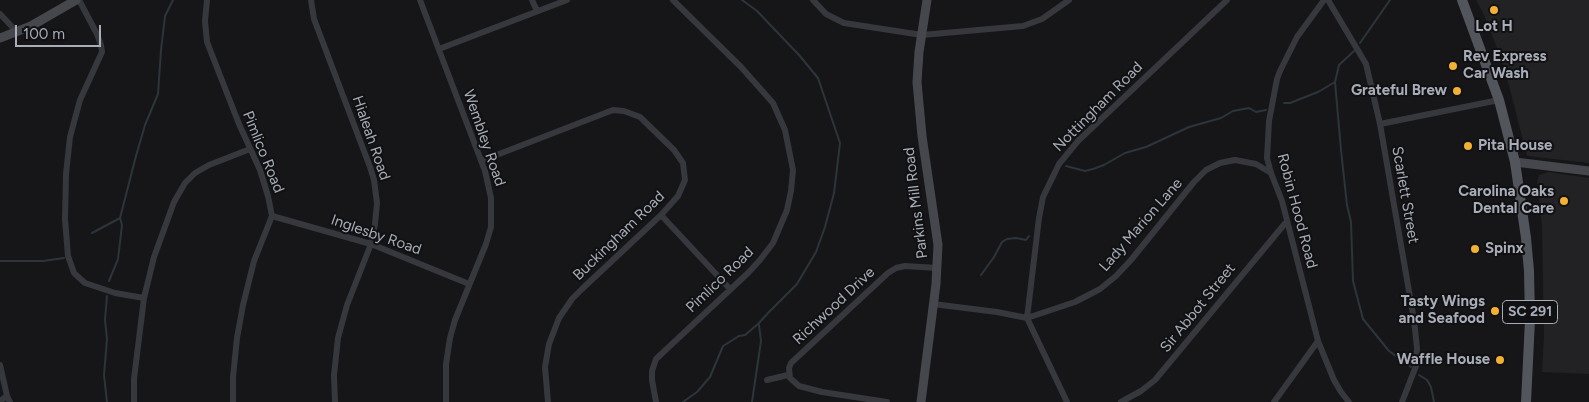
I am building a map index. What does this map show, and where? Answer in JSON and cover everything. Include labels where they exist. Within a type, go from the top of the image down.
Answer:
[{"type":"main road","name":"SC 291","points":[[1462,0],[1499,100],[1515,162],[1526,233],[1529,271],[1530,320],[1526,402]]},
{"type":"street","points":[[0,38],[46,18],[78,0],[97,34],[102,52],[80,100],[70,137],[66,174],[65,219],[68,256],[74,272],[85,283],[115,293],[144,298]]},
{"type":"street","name":"Pimlico Road","points":[[207,0],[205,21],[207,42],[227,96],[264,180],[272,216],[249,276],[235,357],[233,402]]},
{"type":"street","name":"Hialeah Road","points":[[311,0],[314,19],[374,180],[377,203],[371,244],[347,305],[338,338],[334,375],[335,402]]},
{"type":"street","name":"Wembley Road","points":[[420,0],[481,161],[491,198],[491,227],[455,320],[450,338],[445,378],[446,402]]},
{"type":"street","points":[[532,0],[537,11]]},
{"type":"street","points":[[439,49],[566,0]]},
{"type":"street","name":"Pimlico Road","points":[[656,402],[652,370],[656,359],[760,260],[773,243],[781,226],[791,192],[793,170],[789,142],[782,120],[773,103],[741,67],[673,0]]},
{"type":"street","points":[[813,0],[826,14],[844,23],[922,35],[1023,26],[1042,19],[1068,0]]},
{"type":"street","name":"Parkins Mill Road","points":[[921,402],[938,246],[917,96],[918,62],[927,0]]},
{"type":"street","name":"Nottingham Road","points":[[1027,318],[1043,198],[1059,164],[1078,141],[1227,0]]},
{"type":"street","name":"Robin Hood Road","points":[[1324,0],[1297,37],[1277,79],[1269,121],[1267,158],[1282,201],[1318,341],[1334,380],[1350,402]]},
{"type":"street","name":"Scarlett Street","points":[[1328,0],[1366,64],[1380,124],[1414,320],[1417,348],[1416,366],[1402,402]]},
{"type":"street","points":[[0,14],[17,32]]},
{"type":"street","points":[[1380,124],[1499,100]]},
{"type":"street","name":"Buckingham Road","points":[[481,161],[613,110],[640,116],[674,150],[683,164],[685,180],[678,196],[661,215],[572,299],[559,318],[549,344],[545,367],[548,402]]},
{"type":"street","points":[[134,402],[134,379],[144,298],[154,257],[174,202],[189,178],[201,169],[250,149]]},
{"type":"street","name":"Lady Marion Lane","points":[[1027,318],[1075,302],[1100,289],[1116,276],[1206,170],[1220,163],[1235,160],[1256,164],[1271,173]]},
{"type":"street","points":[[1515,162],[1589,171]]},
{"type":"street","points":[[661,215],[730,289]]},
{"type":"street","name":"Inglesby Road","points":[[272,216],[371,244],[469,284]]},
{"type":"street","name":"Sir Abbot Street","points":[[1121,402],[1141,391],[1154,380],[1286,221]]},
{"type":"street","name":"Richwood Drive","points":[[788,375],[791,363],[888,273],[896,268],[905,266],[937,268]]},
{"type":"street","points":[[933,304],[997,312],[1027,318],[1067,402]]},
{"type":"street","points":[[1274,402],[1318,341]]},
{"type":"street","points":[[0,365],[8,399],[0,401]]},
{"type":"street","points":[[767,380],[788,375],[799,386],[822,392],[887,402]]},
{"type":"shaded area","points":[[1476,0],[1589,0],[1589,163],[1527,156],[1504,66],[1484,15]]},
{"type":"shaded area","points":[[1549,172],[1589,178],[1589,374],[1542,372],[1544,336],[1542,226],[1537,182],[1539,175]]},
{"type":"waterway","points":[[109,281],[118,259],[122,225],[120,218],[136,156],[145,125],[158,94],[165,16],[173,0]]},
{"type":"waterway","points":[[683,402],[697,392],[710,377],[723,346],[739,336],[745,335],[797,284],[816,252],[834,193],[840,143],[818,78],[757,11],[742,0]]},
{"type":"waterway","points":[[1360,43],[1390,0]]},
{"type":"waterway","points":[[1354,51],[1339,65],[1335,82],[1347,205],[1351,222],[1353,281],[1363,319],[1389,351],[1411,367]]},
{"type":"waterway","points":[[1284,103],[1290,103],[1318,92],[1335,82]]},
{"type":"waterway","points":[[1066,166],[1085,171],[1093,169],[1125,153],[1146,147],[1189,127],[1221,118],[1233,111],[1249,108],[1256,112],[1266,110]]},
{"type":"waterway","points":[[92,233],[120,218]]},
{"type":"waterway","points":[[981,275],[1002,242],[1007,239],[1016,238],[1026,240],[1029,236]]},
{"type":"waterway","points":[[0,261],[43,261],[64,258]]},
{"type":"waterway","points":[[107,296],[105,320],[107,339],[104,375],[107,402]]},
{"type":"waterway","points":[[752,402],[761,341],[759,325]]},
{"type":"waterway","points":[[1419,375],[1427,380],[1431,387],[1434,402]]},
{"type":"place","name":"Lot H","points":[[1494,10]]},
{"type":"place","name":"Rev Express Car Wash","points":[[1453,66]]},
{"type":"place","name":"Grateful Brew","points":[[1457,91]]},
{"type":"place","name":"Pita House","points":[[1468,146]]},
{"type":"place","name":"Carolina Oaks Dental Care","points":[[1564,201]]},
{"type":"place","name":"Spinx","points":[[1475,249]]},
{"type":"place","name":"Tasty Wings and Seafood","points":[[1495,311]]},
{"type":"place","name":"Waffle House","points":[[1500,360]]}]
